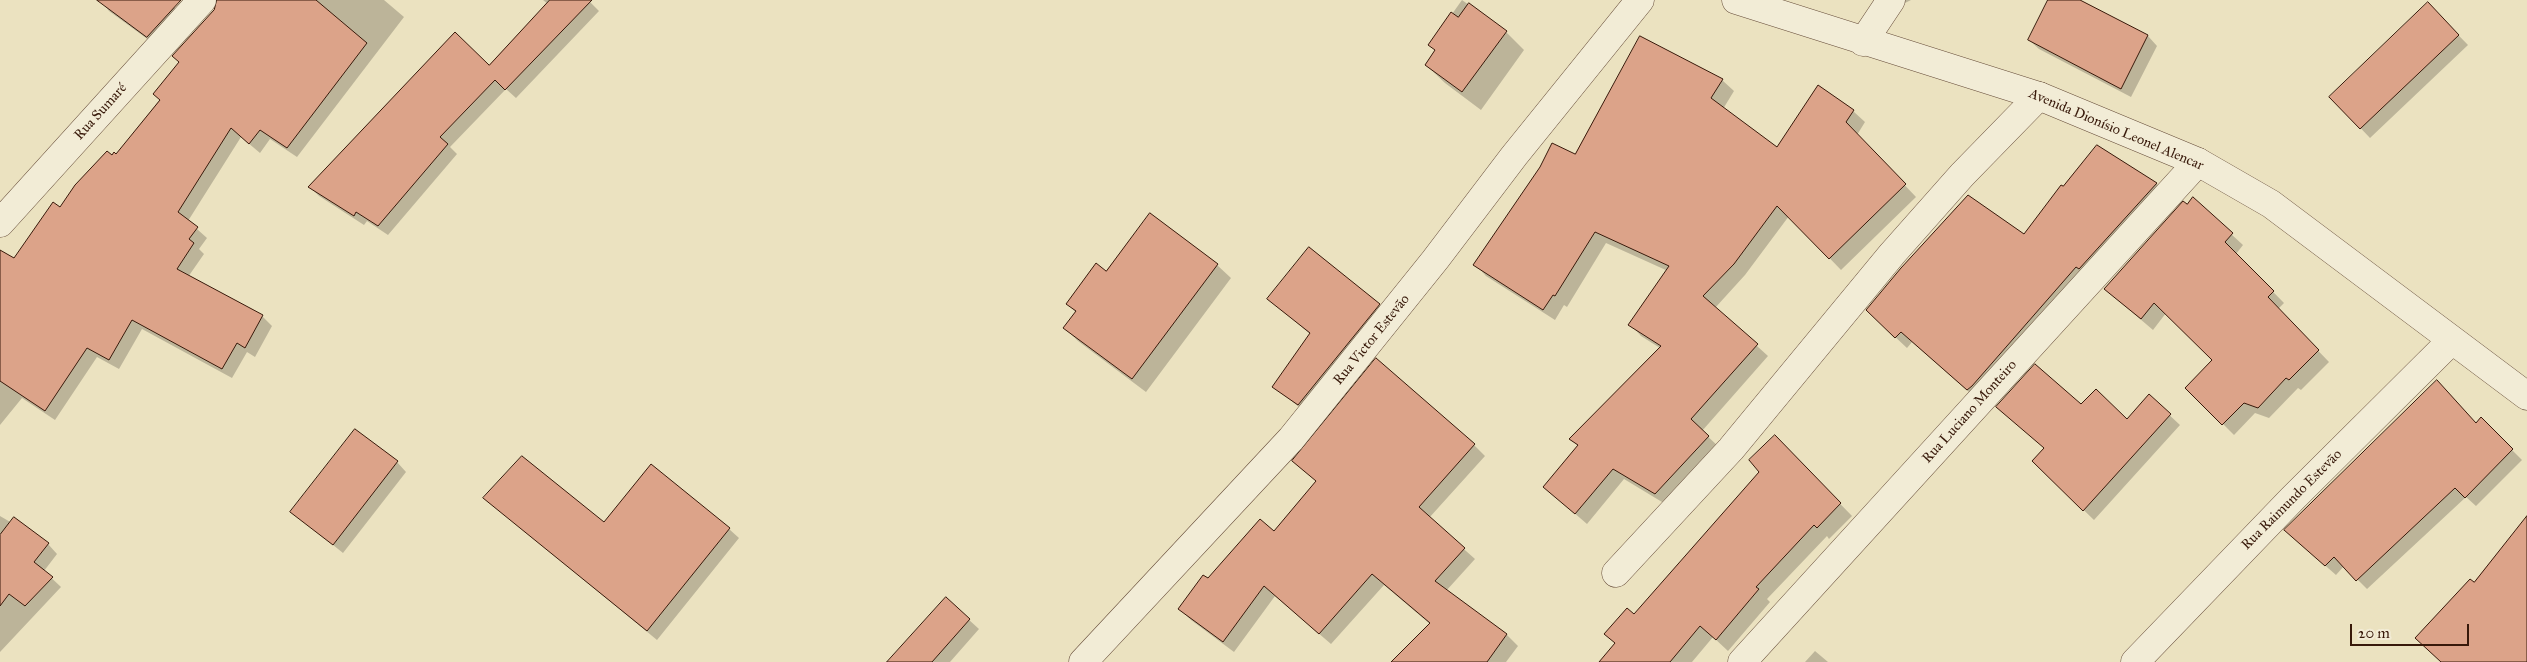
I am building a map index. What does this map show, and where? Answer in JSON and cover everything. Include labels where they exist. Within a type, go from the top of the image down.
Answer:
[{"type":"street","name":"Rua Sumaré","points":[[0,223],[202,0]]},
{"type":"street","name":"Rua Victor Estevão","points":[[1083,662],[1291,439],[1435,260],[1514,156],[1640,0]]},
{"type":"street","name":"Avenida Dionísio Leonel Alencar","points":[[1736,0],[1863,42],[2039,96],[2198,162],[2271,204],[2451,341],[2527,396]]},
{"type":"street","points":[[1863,42],[1891,0]]},
{"type":"street","points":[[1616,573],[1731,449],[1827,331],[1956,182],[2039,96]]},
{"type":"street","name":"Rua Luciano Monteiro","points":[[1742,662],[2198,162]]},
{"type":"street","name":"Rua Raimundo Estevão","points":[[2135,662],[2292,500],[2451,341]]},
{"type":"building","points":[[97,0],[181,0],[147,37]]},
{"type":"building","points":[[217,0],[316,0],[367,43],[287,148],[260,130],[249,144],[231,128],[178,212],[198,227],[189,239],[194,243],[177,269],[263,315],[245,348],[237,343],[222,369],[132,320],[109,360],[87,348],[45,411],[0,381],[0,250],[14,258],[53,202],[60,207],[75,185],[107,151],[112,155],[114,152],[116,154],[160,100],[153,94],[179,62],[172,56],[214,10]]},
{"type":"building","points":[[550,0],[592,0],[505,90],[495,80],[440,137],[448,144],[378,226],[356,212],[354,216],[308,187],[455,32],[489,65]]},
{"type":"building","points":[[2048,0],[2080,0],[2148,35],[2121,89],[2028,40]]},
{"type":"building","points":[[2428,2],[2459,35],[2360,129],[2329,97]]},
{"type":"building","points":[[1469,3],[1507,31],[1462,92],[1425,65],[1435,50],[1428,45],[1451,12],[1458,17]]},
{"type":"building","points":[[1640,36],[1723,79],[1711,98],[1777,147],[1818,85],[1854,110],[1846,122],[1906,184],[1829,259],[1777,206],[1734,264],[1703,296],[1758,344],[1691,419],[1709,436],[1655,494],[1613,469],[1575,514],[1543,487],[1578,445],[1569,439],[1661,346],[1628,325],[1669,266],[1595,232],[1555,296],[1553,295],[1543,310],[1473,265],[1540,167],[1552,143],[1575,154]]},
{"type":"building","points":[[2097,145],[2157,183],[2079,269],[2076,267],[1967,390],[1901,332],[1895,338],[1866,310],[1901,268],[1968,195],[2024,234],[2061,185],[2063,186]]},
{"type":"building","points":[[2193,197],[2233,233],[2225,242],[2274,291],[2268,297],[2319,350],[2289,380],[2286,378],[2258,408],[2244,403],[2222,425],[2185,388],[2212,360],[2154,303],[2141,319],[2104,289],[2183,201],[2187,204]]},
{"type":"building","points":[[1150,213],[1218,264],[1132,379],[1063,328],[1076,311],[1066,304],[1096,263],[1106,271]]},
{"type":"building","points":[[1309,247],[1380,304],[1298,405],[1272,387],[1310,333],[1267,299]]},
{"type":"building","points":[[1376,358],[1475,444],[1419,507],[1465,548],[1435,581],[1507,634],[1487,662],[1391,662],[1430,623],[1372,574],[1319,634],[1264,586],[1223,642],[1178,609],[1203,575],[1208,578],[1260,519],[1274,531],[1316,481],[1292,461]]},
{"type":"building","points":[[2035,364],[2081,404],[2096,389],[2127,419],[2149,394],[2171,414],[2083,511],[2032,461],[2044,448],[1996,407]]},
{"type":"building","points":[[2437,380],[2476,423],[2481,417],[2513,449],[2465,498],[2455,488],[2356,581],[2334,557],[2325,566],[2284,530]]},
{"type":"building","points":[[355,429],[398,461],[333,545],[290,512]]},
{"type":"building","points":[[1775,435],[1841,503],[1817,528],[1814,525],[1756,587],[1759,589],[1716,640],[1700,626],[1670,662],[1599,662],[1615,643],[1604,634],[1627,608],[1634,614],[1759,472],[1749,460]]},
{"type":"building","points":[[522,456],[604,522],[651,464],[730,528],[647,631],[483,498]]},
{"type":"building","points":[[2527,516],[2527,662],[2441,662],[2415,638],[2470,579],[2474,582]]},
{"type":"building","points":[[14,517],[49,543],[34,562],[53,577],[25,606],[9,594],[0,606],[0,535]]},
{"type":"building","points":[[946,597],[970,619],[932,662],[887,662]]}]
